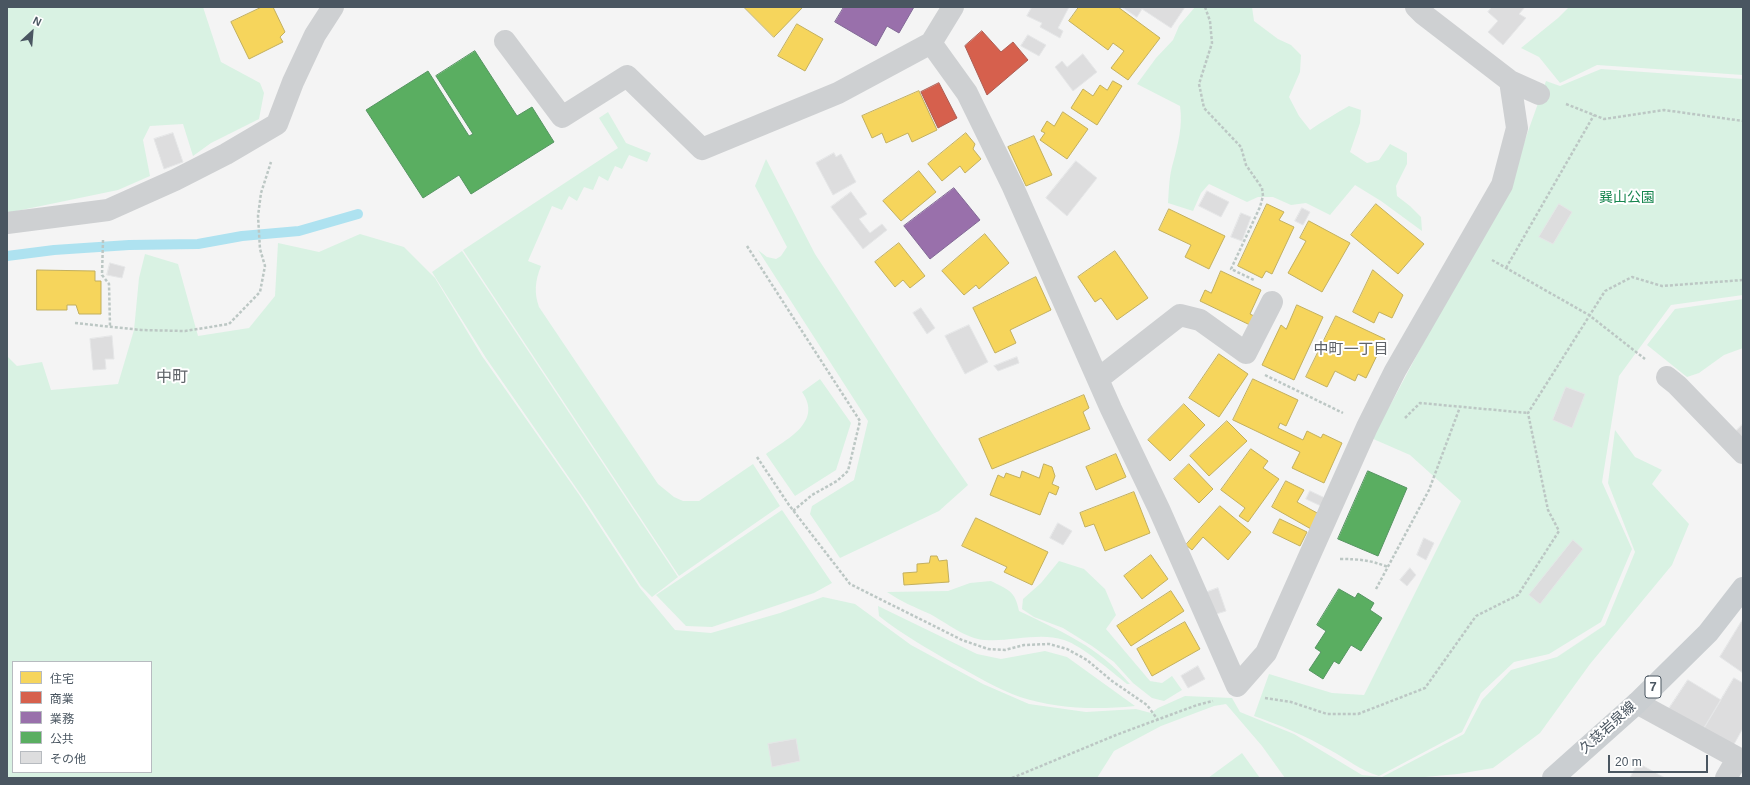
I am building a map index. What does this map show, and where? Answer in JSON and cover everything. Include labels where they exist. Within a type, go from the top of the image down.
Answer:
[{"type":"main road","name":"久慈岩泉線","points":[[1553,778],[1637,703],[1708,633],[1743,588]]},
{"type":"street","points":[[7,223],[108,210],[176,180],[226,154],[276,124],[293,82],[312,42],[333,7]]},
{"type":"street","points":[[505,41],[562,118],[627,76],[702,149],[838,93],[931,43],[953,7]]},
{"type":"street","points":[[1416,7],[1510,81],[1539,94]]},
{"type":"street","points":[[931,43],[967,93],[1013,187],[1098,379],[1159,509],[1238,686],[1266,653],[1367,427],[1395,371],[1502,185],[1517,128],[1510,81]]},
{"type":"street","points":[[1098,379],[1180,315],[1200,320],[1246,353],[1272,302]]},
{"type":"street","points":[[1667,377],[1677,385],[1743,453]]},
{"type":"street","points":[[1637,703],[1740,760],[1726,778]]},
{"type":"path","points":[[1205,7],[1210,21],[1212,43],[1199,84],[1204,108],[1241,147],[1246,165],[1262,188],[1263,196],[1260,207],[1231,269],[1277,291],[1272,302]]},
{"type":"path","points":[[1580,110],[1604,119],[1664,110],[1743,121]]},
{"type":"path","points":[[1506,268],[1594,115]]},
{"type":"path","points":[[75,323],[141,330],[185,331],[229,324],[260,292],[265,266],[260,249],[258,223],[261,193],[274,153],[276,124]]},
{"type":"path","points":[[104,234],[102,275],[109,284],[110,326]]},
{"type":"path","points":[[747,246],[860,421],[848,471],[837,481],[812,495],[793,511]]},
{"type":"path","points":[[1486,257],[1589,315],[1667,377]]},
{"type":"path","points":[[1262,698],[1291,702],[1327,714],[1358,714],[1425,688],[1476,616],[1518,595],[1559,532],[1548,510],[1528,413],[1605,291],[1632,277],[1662,286],[1743,280]]},
{"type":"path","points":[[1268,377],[1337,410]]},
{"type":"path","points":[[1367,427],[1396,429],[1420,403],[1528,413]]},
{"type":"path","points":[[1376,589],[1429,490],[1460,407]]},
{"type":"path","points":[[756,457],[793,511],[850,584],[962,640],[988,649],[1005,650],[1024,646],[1049,644],[1066,649],[1088,660],[1112,681],[1147,705],[1158,720]]},
{"type":"path","points":[[1348,559],[1357,558],[1374,561],[1388,567]]},
{"type":"path","points":[[1012,778],[1116,735],[1196,705],[1218,700]]},
{"type":"green space","points":[[7,7],[203,7],[221,62],[260,83],[264,93],[259,119],[211,143],[193,156],[183,124],[150,126],[143,140],[150,176],[118,190],[7,213]]},
{"type":"green space","points":[[1195,7],[1252,7],[1254,21],[1278,39],[1291,45],[1301,55],[1300,72],[1289,97],[1299,116],[1310,130],[1349,106],[1361,110],[1360,123],[1350,152],[1367,163],[1379,160],[1390,144],[1407,153],[1407,164],[1396,186],[1397,196],[1421,217],[1422,231],[1381,201],[1355,185],[1330,215],[1306,203],[1291,205],[1273,197],[1258,197],[1247,202],[1209,184],[1201,193],[1193,211],[1168,203],[1169,183],[1180,127],[1180,106],[1137,84],[1156,58],[1173,40],[1179,26]]},
{"type":"green space","points":[[1569,7],[1743,7],[1743,75],[1597,65],[1560,83],[1539,57],[1521,48],[1558,18]]},
{"type":"green space","name":"巽山公園","points":[[1601,69],[1743,79],[1743,295],[1671,305],[1619,376],[1602,482],[1632,549],[1601,622],[1549,654],[1514,662],[1481,693],[1462,732],[1379,776],[1372,774],[1302,735],[1254,716],[1269,674],[1332,693],[1364,695],[1461,501],[1410,455],[1371,438],[1393,400],[1470,255],[1521,151],[1546,81],[1560,86]]},
{"type":"green space","points":[[608,112],[626,143],[651,153],[647,162],[629,155],[622,169],[615,166],[608,181],[599,176],[593,190],[584,187],[577,201],[569,196],[562,210],[552,206],[528,261],[541,266],[537,277],[536,287],[536,297],[539,307],[658,484],[674,497],[683,501],[699,501],[753,464],[780,506],[679,576],[463,250],[618,148],[599,118]]},
{"type":"green space","points":[[766,159],[815,254],[934,436],[968,485],[939,511],[840,558],[810,514],[812,506],[854,480],[868,421],[758,250],[767,257],[776,259],[781,256],[787,247],[755,186]]},
{"type":"green space","points":[[360,234],[404,247],[435,278],[482,356],[580,496],[640,588],[675,630],[711,633],[780,613],[823,597],[855,604],[911,645],[983,684],[1029,704],[1086,712],[1136,709],[1151,713],[1158,708],[1185,696],[1232,698],[1240,712],[1294,734],[1362,775],[1382,777],[1464,734],[1482,700],[1511,670],[1557,657],[1605,625],[1635,552],[1608,483],[1615,430],[1635,457],[1662,470],[1652,484],[1689,524],[1672,565],[1590,664],[1540,733],[1493,768],[1458,774],[1414,778],[1285,778],[1262,746],[1226,704],[1214,706],[1161,726],[1114,751],[1097,778],[7,778],[7,356],[17,366],[42,362],[51,390],[118,384],[134,330],[139,278],[145,254],[178,264],[198,336],[249,328],[275,296],[278,243],[319,252]]},
{"type":"green space","points":[[462,251],[678,577],[652,597],[641,586],[588,505],[486,358],[432,272]]},
{"type":"green space","points":[[1743,299],[1743,348],[1724,355],[1699,373],[1687,377],[1647,345],[1675,309]]},
{"type":"green space","points":[[820,379],[851,423],[836,470],[795,496],[766,454],[800,429],[808,412],[807,403],[802,392]]},
{"type":"green space","points":[[782,510],[832,583],[814,593],[712,627],[686,626],[656,595]]},
{"type":"green space","points":[[1059,561],[1084,569],[1105,589],[1116,615],[1106,629],[1150,681],[1162,683],[1172,676],[1182,690],[1164,701],[1152,698],[1133,683],[1114,662],[1092,646],[1063,628],[1034,617],[1022,609],[1023,599],[1041,583]]},
{"type":"green space","points":[[991,581],[1006,589],[1013,595],[1019,611],[1079,641],[1105,660],[1130,684],[1127,684],[1079,647],[1064,640],[1045,637],[995,640],[978,639],[964,634],[930,614],[903,602],[887,592],[948,591],[970,583]]},
{"type":"green space","points":[[878,606],[977,654],[1001,659],[1045,651],[1067,657],[1135,706],[1077,708],[1048,704],[1011,694],[954,664],[906,636],[879,616]]},
{"type":"green space","points":[[1242,753],[1260,778],[1208,778]]},
{"type":"building: 住宅","points":[[262,7],[273,7],[285,32],[280,37],[283,42],[249,59],[231,22]]},
{"type":"building: 住宅","points":[[744,7],[803,7],[774,37]]},
{"type":"building: 住宅","points":[[1079,7],[1118,7],[1160,38],[1128,80],[1111,68],[1124,51],[1113,43],[1108,50],[1069,21]]},
{"type":"building: 住宅","points":[[797,24],[823,39],[805,71],[778,56]]},
{"type":"building: 住宅","points":[[1113,81],[1122,86],[1097,125],[1071,108],[1083,89],[1093,96],[1100,85],[1107,90]]},
{"type":"building: 住宅","points":[[919,91],[937,130],[912,142],[908,133],[886,143],[882,133],[872,138],[862,116]]},
{"type":"building: 住宅","points":[[1063,112],[1088,129],[1067,159],[1040,140],[1045,133],[1041,131],[1047,121],[1054,126]]},
{"type":"building: 住宅","points":[[966,133],[975,144],[973,149],[981,159],[965,173],[960,166],[942,181],[928,164]]},
{"type":"building: 住宅","points":[[1034,136],[1052,175],[1026,186],[1008,147]]},
{"type":"building: 住宅","points":[[919,171],[936,192],[901,221],[883,201]]},
{"type":"building: 住宅","points":[[1267,204],[1284,212],[1279,220],[1294,227],[1272,274],[1266,271],[1262,278],[1238,266]]},
{"type":"building: 住宅","points":[[1376,204],[1424,244],[1398,274],[1351,235]]},
{"type":"building: 住宅","points":[[1169,209],[1225,236],[1209,269],[1185,257],[1191,245],[1159,230]]},
{"type":"building: 住宅","points":[[1309,221],[1350,243],[1322,292],[1288,273],[1306,241],[1300,238]]},
{"type":"building: 住宅","points":[[985,234],[1009,263],[979,289],[976,285],[964,295],[942,271]]},
{"type":"building: 住宅","points":[[899,243],[925,276],[910,288],[903,280],[895,287],[875,262]]},
{"type":"building: 住宅","points":[[1115,251],[1148,298],[1117,320],[1101,298],[1095,302],[1078,277]]},
{"type":"building: 住宅","points":[[37,270],[95,271],[95,281],[101,281],[101,314],[79,314],[76,305],[67,305],[67,310],[37,310]]},
{"type":"building: 住宅","points":[[1373,270],[1403,295],[1392,318],[1379,312],[1374,323],[1353,312]]},
{"type":"building: 住宅","points":[[1221,271],[1261,290],[1250,314],[1254,316],[1250,325],[1200,301],[1205,290],[1211,293]]},
{"type":"building: 住宅","points":[[1036,277],[1051,310],[1010,330],[1016,343],[995,353],[973,308]]},
{"type":"building: 住宅","points":[[1297,305],[1323,317],[1294,380],[1262,365],[1281,325],[1286,329]]},
{"type":"building: 住宅","points":[[1336,316],[1385,339],[1366,378],[1358,374],[1355,381],[1335,371],[1327,387],[1306,377]]},
{"type":"building: 住宅","points":[[1219,354],[1248,374],[1219,417],[1189,398]]},
{"type":"building: 住宅","points":[[1253,379],[1298,400],[1286,426],[1280,423],[1278,428],[1303,440],[1307,431],[1321,438],[1323,434],[1342,443],[1324,483],[1292,468],[1300,452],[1233,420]]},
{"type":"building: 住宅","points":[[1084,395],[1089,408],[1083,412],[1090,429],[992,469],[979,439]]},
{"type":"building: 住宅","points":[[1184,404],[1205,425],[1170,461],[1148,440]]},
{"type":"building: 住宅","points":[[1227,421],[1247,441],[1209,476],[1190,456]]},
{"type":"building: 住宅","points":[[1251,449],[1268,461],[1263,468],[1279,479],[1248,522],[1239,516],[1245,508],[1221,490]]},
{"type":"building: 住宅","points":[[1116,454],[1126,477],[1096,490],[1086,467]]},
{"type":"building: 住宅","points":[[1044,464],[1052,467],[1055,476],[1052,484],[1059,487],[1056,495],[1049,492],[1040,515],[990,495],[998,475],[1004,478],[1006,473],[1020,478],[1022,471],[1039,478]]},
{"type":"building: 住宅","points":[[1189,464],[1213,489],[1199,503],[1174,479]]},
{"type":"building: 住宅","points":[[1286,481],[1304,490],[1297,502],[1319,514],[1311,529],[1272,507]]},
{"type":"building: 住宅","points":[[1134,492],[1150,533],[1105,551],[1094,524],[1085,527],[1080,513]]},
{"type":"building: 住宅","points":[[1220,506],[1251,532],[1228,560],[1203,537],[1192,550],[1186,545]]},
{"type":"building: 住宅","points":[[976,518],[1048,552],[1032,585],[1004,572],[1007,567],[962,546]]},
{"type":"building: 住宅","points":[[1280,519],[1307,532],[1300,546],[1273,533]]},
{"type":"building: 住宅","points":[[1151,555],[1168,579],[1142,599],[1124,576]]},
{"type":"building: 住宅","points":[[931,556],[937,556],[939,561],[947,560],[949,582],[904,585],[903,573],[917,572],[917,564],[929,563]]},
{"type":"building: 住宅","points":[[1171,591],[1184,611],[1131,646],[1117,626]]},
{"type":"building: 住宅","points":[[1185,622],[1200,649],[1152,676],[1137,649]]},
{"type":"building: 商業","points":[[982,31],[1001,52],[1013,42],[1028,60],[987,95],[965,46]]},
{"type":"building: 商業","points":[[939,83],[957,118],[938,128],[921,92]]},
{"type":"building: 業務","points":[[844,7],[914,7],[899,33],[887,26],[876,46],[835,22]]},
{"type":"building: 業務","points":[[954,188],[980,220],[930,259],[904,226]]},
{"type":"building: 公共","points":[[475,51],[517,116],[532,107],[554,142],[471,194],[459,175],[423,198],[366,110],[428,71],[469,136],[473,134],[436,76]]},
{"type":"building: 公共","points":[[1368,471],[1407,488],[1378,556],[1338,539]]},
{"type":"building: 公共","points":[[1339,589],[1355,598],[1358,593],[1374,603],[1370,610],[1382,618],[1361,651],[1351,645],[1339,664],[1334,661],[1323,679],[1309,670],[1321,652],[1315,648],[1326,631],[1317,625]]},
{"type":"building: その他","points":[[1032,7],[1069,7],[1058,28],[1063,31],[1060,38],[1040,27],[1042,23],[1027,16]]},
{"type":"building: その他","points":[[1122,7],[1185,7],[1171,28],[1142,9],[1137,17]]},
{"type":"building: その他","points":[[1492,7],[1525,7],[1519,14],[1526,18],[1503,45],[1488,32],[1498,21],[1488,12]]},
{"type":"building: その他","points":[[1028,35],[1046,45],[1039,56],[1021,46]]},
{"type":"building: その他","points":[[1083,54],[1097,72],[1073,91],[1055,67],[1062,61],[1067,67]]},
{"type":"building: その他","points":[[173,133],[183,162],[164,169],[154,139]]},
{"type":"building: その他","points":[[834,153],[836,157],[841,154],[856,182],[833,195],[816,163]]},
{"type":"building: その他","points":[[1076,161],[1097,178],[1067,216],[1046,198]]},
{"type":"building: その他","points":[[1207,191],[1229,202],[1221,217],[1199,206]]},
{"type":"building: その他","points":[[851,192],[867,214],[859,219],[870,233],[882,224],[887,230],[863,249],[831,207]]},
{"type":"building: その他","points":[[1559,204],[1572,212],[1553,244],[1539,237]]},
{"type":"building: その他","points":[[1302,208],[1310,212],[1303,225],[1295,221]]},
{"type":"building: その他","points":[[1241,213],[1251,217],[1242,241],[1231,237]]},
{"type":"building: その他","points":[[110,263],[125,267],[122,278],[107,275]]},
{"type":"building: その他","points":[[921,308],[935,328],[927,334],[913,313]]},
{"type":"building: その他","points":[[969,325],[988,362],[965,374],[945,336]]},
{"type":"building: その他","points":[[112,336],[114,359],[105,359],[106,369],[93,370],[90,339]]},
{"type":"building: その他","points":[[1017,357],[1019,363],[998,371],[994,366]]},
{"type":"building: その他","points":[[1566,387],[1585,394],[1572,428],[1553,420]]},
{"type":"building: その他","points":[[1743,424],[1743,438],[1736,431]]},
{"type":"building: その他","points":[[1310,491],[1325,498],[1321,506],[1306,499]]},
{"type":"building: その他","points":[[1058,523],[1072,531],[1063,545],[1050,538]]},
{"type":"building: その他","points":[[1424,538],[1434,543],[1426,560],[1417,555]]},
{"type":"building: その他","points":[[1573,540],[1583,549],[1540,604],[1529,595]]},
{"type":"building: その他","points":[[1410,568],[1416,575],[1407,586],[1400,580]]},
{"type":"building: その他","points":[[1218,588],[1226,611],[1216,614],[1207,592]]},
{"type":"building: その他","points":[[1743,619],[1743,673],[1720,657]]},
{"type":"building: その他","points":[[1198,666],[1205,679],[1188,688],[1181,676]]},
{"type":"building: その他","points":[[1734,678],[1743,683],[1743,728],[1733,746],[1703,730]]},
{"type":"building: その他","points":[[1688,680],[1721,700],[1703,730],[1668,710]]},
{"type":"building: その他","points":[[796,739],[800,761],[772,767],[768,744]]},
{"type":"building: その他","points":[[1638,763],[1665,778],[1630,778]]},
{"type":"waterway","points":[[7,256],[54,250],[129,245],[198,244],[242,236],[299,231],[358,214]]},
{"type":"district","name":"中町一丁目","points":[[1351,350]]},
{"type":"district","name":"中町","points":[[172,378]]}]
